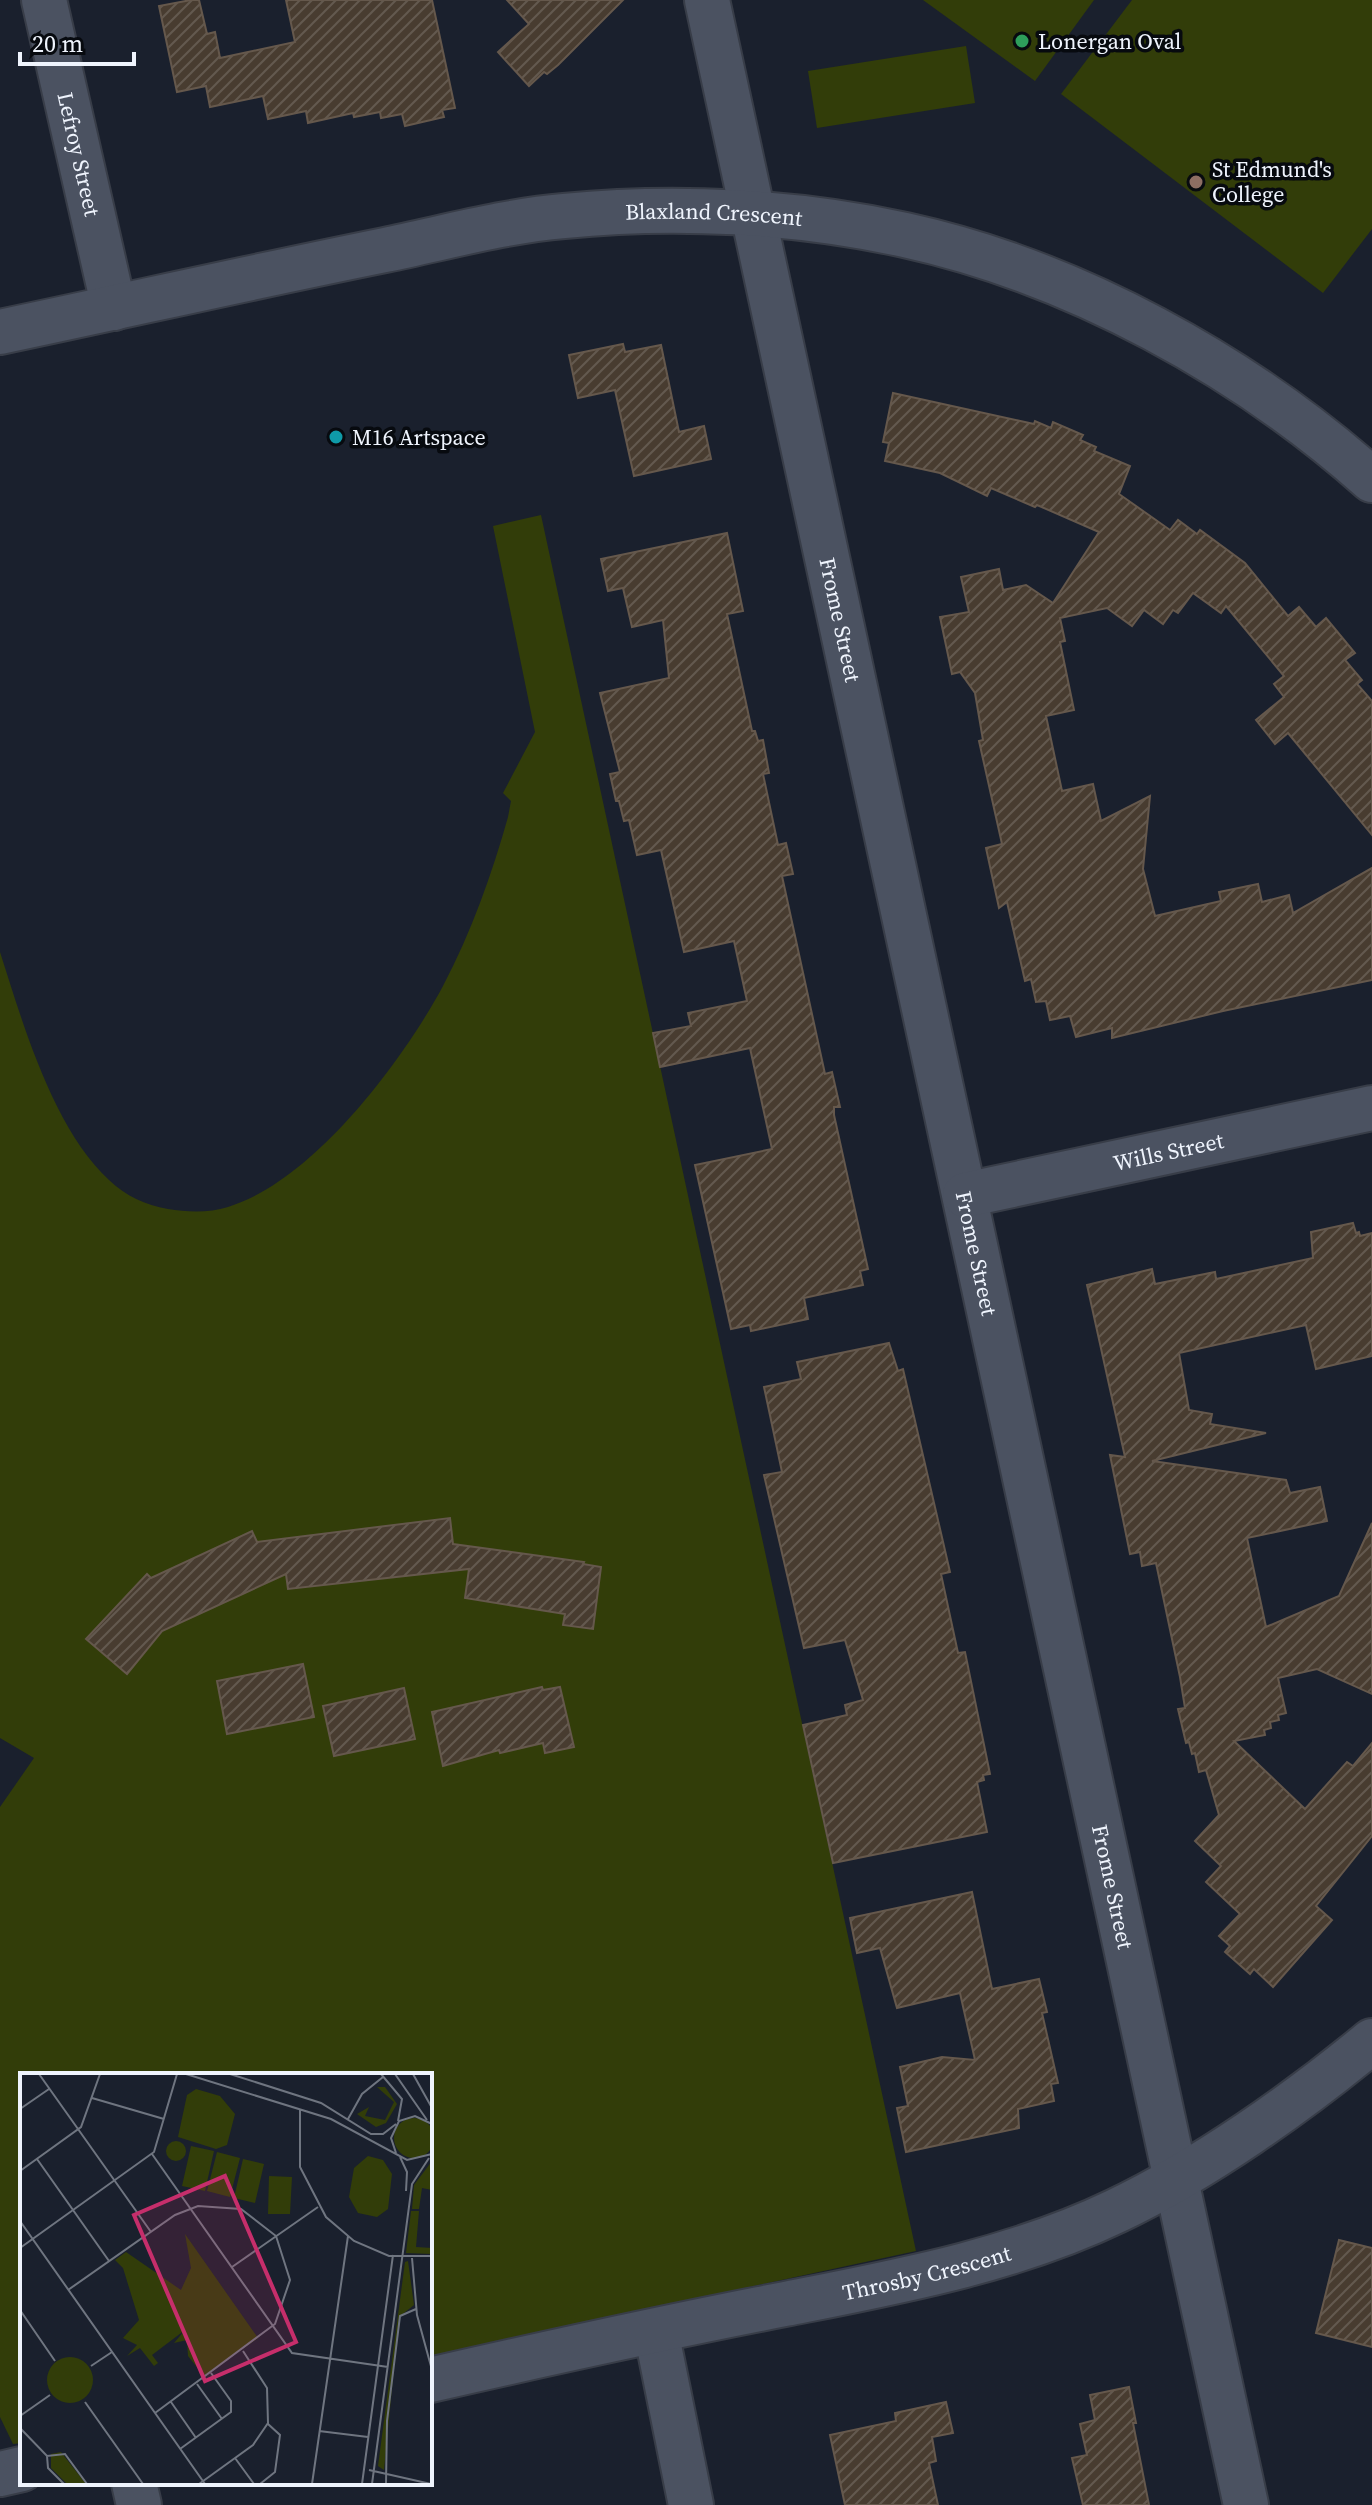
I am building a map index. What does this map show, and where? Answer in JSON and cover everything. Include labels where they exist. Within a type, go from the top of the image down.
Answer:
[{"type":"street","name":"Lefroy Street","points":[[44,0],[114,308]]},
{"type":"street","name":"Frome Street","points":[[707,0],[1246,2505]]},
{"type":"street","name":"Blaxland Crescent","points":[[0,332],[330,261],[559,216],[670,210],[755,215],[904,235],[984,257],[1058,284],[1144,325],[1227,372],[1282,408],[1372,480]]},
{"type":"street","name":"Wills Street","points":[[965,1195],[1372,1108]]},
{"type":"street","name":"Throsby Crescent","points":[[432,2380],[956,2267],[1089,2223],[1175,2179],[1224,2149],[1372,2041]]},
{"type":"street","points":[[656,2331],[691,2505]]},
{"type":"street","points":[[0,2474],[20,2469]]},
{"type":"street","points":[[134,2485],[139,2505]]},
{"type":"green space","name":"Lonergan Oval","points":[[923,0],[1094,0],[1035,81]]},
{"type":"green space","points":[[1132,0],[1372,0],[1372,229],[1323,293],[1061,94]]},
{"type":"green space","points":[[966,46],[975,103],[817,128],[808,71]]},
{"type":"green space","points":[[541,515],[916,2251],[432,2356],[432,2073],[20,2073],[20,2443],[13,2444],[0,2417],[0,1807],[34,1758],[0,1738],[0,952],[30,1042],[56,1104],[89,1158],[115,1186],[129,1195],[151,1205],[175,1210],[221,1209],[260,1193],[323,1146],[404,1049],[443,986],[463,945],[495,860],[511,801],[503,793],[535,732],[493,526]]},
{"type":"building","points":[[199,0],[207,34],[215,32],[220,58],[295,42],[286,0],[432,0],[455,108],[442,110],[444,117],[405,126],[402,114],[381,118],[380,112],[354,117],[353,113],[308,123],[306,111],[268,119],[263,96],[210,107],[206,86],[177,92],[159,6]]},
{"type":"building","points":[[507,0],[623,0],[558,65],[547,74],[544,72],[529,86],[498,52],[529,24]]},
{"type":"building","points":[[623,344],[625,352],[661,345],[679,432],[704,426],[711,459],[634,476],[615,390],[578,398],[569,355]]},
{"type":"building","points":[[893,393],[1034,424],[1035,421],[1051,428],[1053,422],[1083,435],[1080,440],[1096,447],[1094,451],[1130,466],[1119,494],[1170,530],[1178,520],[1197,534],[1200,530],[1245,563],[1288,616],[1299,607],[1316,627],[1326,618],[1355,653],[1345,660],[1362,680],[1357,684],[1372,701],[1372,835],[1288,733],[1275,744],[1256,720],[1284,697],[1274,684],[1284,676],[1226,606],[1221,613],[1193,593],[1178,613],[1173,610],[1163,624],[1144,610],[1132,626],[1107,608],[1060,618],[1065,641],[1060,642],[1074,710],[1046,716],[1062,791],[1093,784],[1101,821],[1150,796],[1143,869],[1155,916],[1221,901],[1219,892],[1258,884],[1262,902],[1289,895],[1293,913],[1372,868],[1372,980],[1112,1038],[1112,1028],[1076,1037],[1070,1016],[1050,1020],[1046,1001],[1036,1002],[1031,979],[1025,981],[1007,902],[999,908],[986,848],[1002,844],[979,741],[983,740],[975,693],[960,672],[952,674],[940,617],[969,612],[961,577],[999,569],[1003,590],[1026,585],[1053,603],[1099,532],[991,488],[987,496],[940,473],[885,461],[889,443],[883,442]]},
{"type":"building","points":[[727,533],[743,611],[727,614],[752,731],[755,731],[758,741],[763,740],[769,773],[763,774],[778,845],[786,843],[793,874],[782,876],[825,1074],[832,1072],[840,1107],[834,1107],[834,1115],[868,1269],[860,1271],[863,1285],[804,1298],[808,1319],[751,1331],[750,1325],[731,1329],[695,1165],[772,1149],[750,1048],[660,1067],[653,1033],[691,1026],[688,1013],[747,1001],[734,941],[684,952],[661,850],[637,855],[629,820],[624,821],[619,801],[616,801],[610,774],[620,772],[600,693],[669,678],[663,620],[632,627],[623,588],[608,591],[601,559]]},
{"type":"building","points":[[1353,1223],[1360,1236],[1372,1233],[1372,1356],[1316,1369],[1306,1325],[1179,1353],[1189,1410],[1212,1414],[1210,1424],[1266,1433],[1152,1461],[1286,1480],[1290,1493],[1320,1487],[1327,1521],[1247,1538],[1266,1627],[1339,1596],[1372,1523],[1372,1694],[1317,1669],[1278,1678],[1286,1713],[1278,1715],[1279,1720],[1270,1722],[1271,1728],[1264,1730],[1265,1735],[1234,1741],[1305,1809],[1347,1762],[1353,1766],[1372,1743],[1372,1836],[1316,1906],[1332,1920],[1273,1987],[1254,1969],[1250,1974],[1225,1952],[1230,1946],[1219,1936],[1240,1914],[1206,1882],[1221,1866],[1195,1841],[1219,1815],[1206,1770],[1199,1772],[1195,1753],[1192,1754],[1189,1742],[1186,1743],[1178,1709],[1185,1708],[1180,1677],[1156,1563],[1142,1566],[1140,1552],[1130,1554],[1110,1455],[1125,1457],[1087,1285],[1152,1269],[1155,1284],[1215,1272],[1216,1279],[1313,1258],[1311,1232]]},
{"type":"building","points":[[889,1343],[898,1371],[903,1369],[950,1572],[941,1574],[958,1653],[965,1652],[990,1774],[983,1775],[984,1780],[977,1782],[987,1832],[833,1863],[803,1725],[847,1715],[845,1705],[863,1700],[845,1640],[804,1648],[764,1475],[782,1472],[764,1387],[801,1379],[797,1362]]},
{"type":"building","points":[[450,1518],[453,1544],[601,1567],[593,1629],[563,1625],[565,1614],[465,1598],[469,1569],[288,1589],[286,1574],[162,1631],[127,1674],[86,1639],[147,1574],[151,1578],[252,1531],[257,1542]]},
{"type":"building","points":[[303,1664],[314,1717],[227,1734],[217,1681]]},
{"type":"building","points":[[542,1687],[543,1690],[560,1687],[574,1747],[545,1753],[543,1743],[500,1753],[499,1750],[443,1766],[432,1712]]},
{"type":"building","points":[[404,1688],[415,1739],[334,1756],[323,1706]]},
{"type":"building","points":[[972,1892],[992,1989],[1039,1979],[1047,2012],[1042,2013],[1058,2083],[1051,2084],[1054,2101],[1018,2109],[1019,2128],[906,2152],[897,2108],[908,2106],[900,2067],[942,2057],[975,2060],[960,1993],[897,2008],[880,1948],[857,1953],[850,1918]]},
{"type":"building","points":[[1339,2240],[1372,2248],[1372,2347],[1316,2333]]},
{"type":"building","points":[[1129,2387],[1149,2505],[1083,2505],[1072,2458],[1087,2455],[1080,2424],[1095,2420],[1090,2395]]},
{"type":"building","points":[[946,2402],[953,2433],[932,2437],[936,2461],[929,2463],[938,2505],[845,2505],[830,2435],[896,2421],[895,2413]]},
{"type":"place","name":"Lonergan Oval","points":[[1022,41]]},
{"type":"place","name":"St Edmund's College","points":[[1196,182]]},
{"type":"place","name":"M16 Artspace","points":[[336,437]]}]
